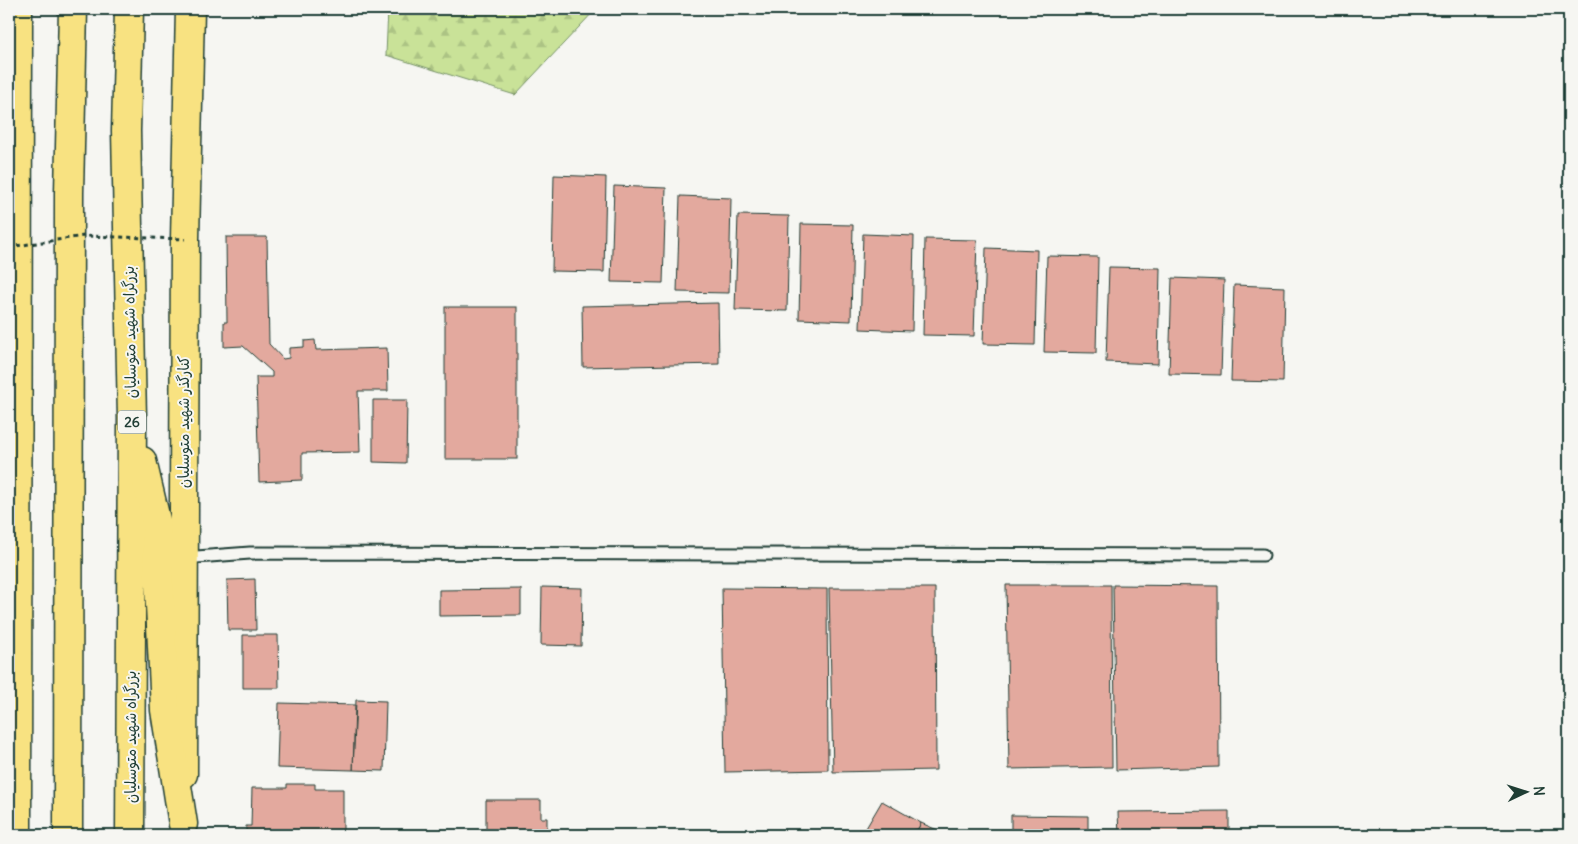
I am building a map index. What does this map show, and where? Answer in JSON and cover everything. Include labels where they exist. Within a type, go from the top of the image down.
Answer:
[{"type":"main road","points":[[17,835],[18,9]]},
{"type":"main road","points":[[68,835],[69,193],[73,9]]},
{"type":"main road","name":"بزرگراه شهید متوسلیان","points":[[129,9],[126,131],[132,418],[130,835]]},
{"type":"main road","name":"کنارگذر شهید متوسلیان","points":[[183,829],[185,239],[190,9]]},
{"type":"main road","points":[[132,418],[156,520],[165,710],[183,829]]},
{"type":"lane","points":[[183,558],[250,553],[1263,555]]},
{"type":"path","points":[[9,247],[84,236],[185,239]]},
{"type":"green space","points":[[388,9],[596,9],[515,95],[386,55]]},
{"type":"building","points":[[554,175],[606,177],[604,272],[552,271]]},
{"type":"building","points":[[614,186],[666,188],[663,283],[611,282]]},
{"type":"building","points":[[680,196],[731,198],[729,293],[677,292]]},
{"type":"building","points":[[738,215],[789,216],[787,311],[735,310]]},
{"type":"building","points":[[801,224],[853,225],[851,321],[799,319]]},
{"type":"building","points":[[863,234],[914,236],[912,331],[860,329]]},
{"type":"building","points":[[226,237],[267,237],[269,344],[283,359],[289,358],[289,348],[304,347],[304,341],[315,340],[316,350],[387,348],[388,391],[358,391],[360,452],[302,453],[302,480],[259,482],[256,377],[272,377],[272,372],[243,346],[224,347],[224,322],[227,322]]},
{"type":"building","points":[[925,239],[977,240],[974,336],[923,335]]},
{"type":"building","points":[[986,248],[1037,250],[1035,345],[983,344]]},
{"type":"building","points":[[1047,256],[1098,257],[1096,353],[1044,352]]},
{"type":"building","points":[[1109,267],[1160,268],[1158,364],[1106,362]]},
{"type":"building","points":[[1172,278],[1224,280],[1221,375],[1169,374]]},
{"type":"building","points":[[1234,285],[1285,287],[1283,382],[1231,381]]},
{"type":"building","points":[[718,303],[719,364],[583,367],[582,306]]},
{"type":"building","points":[[445,307],[517,307],[517,459],[445,459]]},
{"type":"building","points":[[373,400],[407,400],[406,463],[373,462]]},
{"type":"building","points":[[255,579],[256,630],[228,630],[227,580]]},
{"type":"building","points":[[1006,585],[1111,585],[1112,767],[1009,769]]},
{"type":"building","points":[[1113,585],[1218,586],[1219,767],[1116,770]]},
{"type":"building","points":[[542,587],[582,588],[581,646],[541,645]]},
{"type":"building","points":[[722,588],[827,589],[828,770],[725,772]]},
{"type":"building","points":[[829,588],[935,588],[936,770],[833,772]]},
{"type":"building","points":[[521,589],[521,615],[439,616],[439,590]]},
{"type":"building","points":[[243,635],[278,635],[279,688],[243,688]]},
{"type":"building","points":[[356,700],[386,701],[384,771],[353,770]]},
{"type":"building","points":[[279,703],[355,705],[353,770],[277,768]]},
{"type":"building","points":[[287,784],[315,784],[315,789],[343,789],[343,835],[246,835],[246,826],[251,826],[252,788],[287,788]]},
{"type":"building","points":[[486,800],[541,800],[541,818],[547,818],[547,835],[486,835]]},
{"type":"building","points":[[882,801],[921,823],[918,829],[898,835],[862,835]]},
{"type":"building","points":[[1229,811],[1229,835],[1119,835],[1118,812]]},
{"type":"building","points":[[1011,815],[1088,816],[1088,835],[1011,835]]},
{"type":"building","points":[[921,823],[949,835],[898,835],[918,829]]}]
